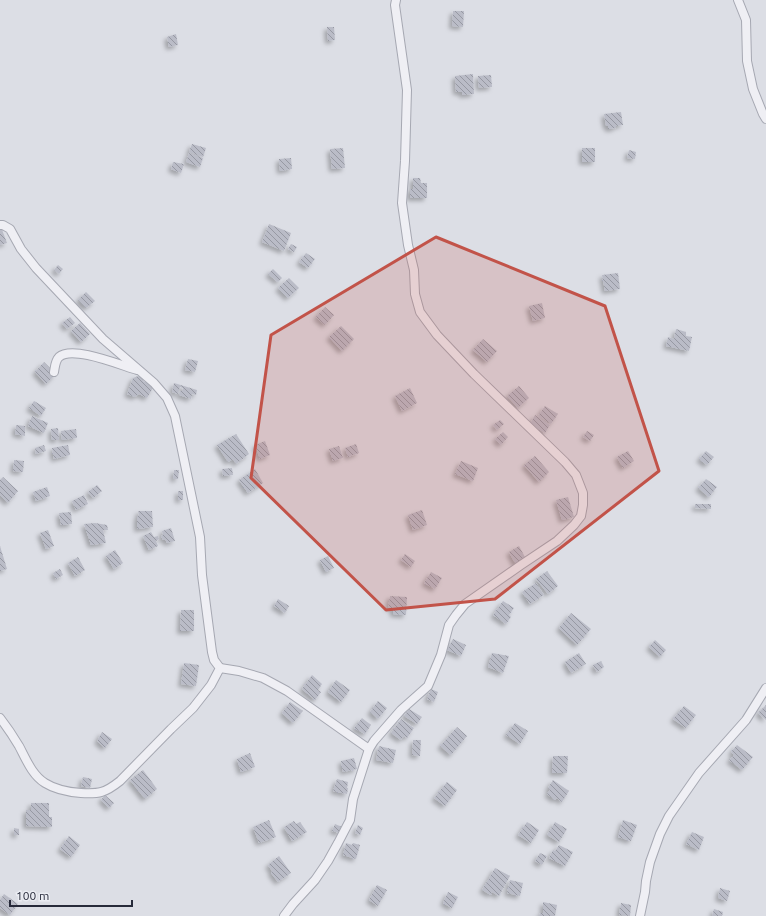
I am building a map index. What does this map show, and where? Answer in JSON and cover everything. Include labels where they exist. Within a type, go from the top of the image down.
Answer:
[{"type":"street","points":[[284,916],[315,880],[328,861],[350,820],[354,799],[369,749],[374,741],[401,710],[428,686],[441,655],[449,625],[460,609],[520,565],[557,541],[581,516],[583,505],[583,493],[576,475],[565,462],[474,374],[437,335],[420,312],[415,294],[414,270],[408,245],[402,203],[407,90],[395,5],[396,0]]},
{"type":"street","points":[[738,0],[746,20],[747,61],[753,89],[766,119]]},
{"type":"street","points":[[0,225],[3,225],[10,230],[21,249],[36,268],[103,339],[154,383],[168,398],[175,416],[200,537],[202,575],[214,660],[220,668],[239,671],[263,678],[287,691],[369,749]]},
{"type":"street","points":[[54,372],[55,362],[59,357],[66,353],[89,355],[140,371]]},
{"type":"street","points":[[0,718],[8,728],[36,775],[45,783],[60,790],[69,792],[97,793],[111,788],[120,781],[193,708],[211,685],[220,668]]},
{"type":"street","points":[[640,916],[650,862],[660,834],[669,816],[699,773],[746,720],[766,688]]},
{"type":"highlighted area","points":[[436,237],[605,306],[659,471],[495,599],[386,610],[251,478],[271,335]]},
{"type":"building","points":[[453,11],[464,11],[463,27],[452,26]]},
{"type":"building","points":[[327,27],[334,27],[335,40],[328,41]]},
{"type":"building","points":[[176,34],[178,45],[169,47],[167,37]]},
{"type":"building","points":[[473,74],[474,94],[462,95],[462,92],[456,92],[455,76]]},
{"type":"building","points":[[491,75],[492,87],[479,88],[478,76]]},
{"type":"building","points":[[621,112],[623,125],[608,129],[604,114]]},
{"type":"building","points":[[192,144],[206,148],[203,157],[189,152]]},
{"type":"building","points":[[343,148],[345,168],[332,169],[330,149]]},
{"type":"building","points":[[582,148],[595,148],[595,162],[582,162]]},
{"type":"building","points":[[629,150],[636,152],[635,159],[627,158]]},
{"type":"building","points":[[189,153],[203,158],[200,167],[186,162]]},
{"type":"building","points":[[291,158],[292,169],[280,171],[279,159]]},
{"type":"building","points":[[173,162],[184,164],[181,173],[171,169]]},
{"type":"building","points":[[413,178],[420,178],[421,183],[427,183],[427,198],[410,198],[410,189],[413,189]]},
{"type":"building","points":[[269,224],[291,233],[284,251],[262,242]]},
{"type":"building","points":[[0,227],[7,243],[0,245]]},
{"type":"building","points":[[291,244],[297,247],[294,252],[288,249]]},
{"type":"building","points":[[306,253],[315,259],[308,268],[299,262]]},
{"type":"building","points":[[58,265],[63,269],[59,274],[54,270]]},
{"type":"building","points":[[273,269],[282,278],[278,282],[268,274]]},
{"type":"building","points":[[618,273],[620,289],[605,291],[602,275]]},
{"type":"building","points":[[289,278],[299,288],[288,298],[278,288]]},
{"type":"building","points":[[86,292],[95,301],[86,308],[78,300]]},
{"type":"building","points":[[542,303],[545,318],[533,321],[529,306]]},
{"type":"building","points":[[325,307],[334,315],[325,325],[316,317]]},
{"type":"building","points":[[70,317],[75,323],[67,329],[62,323]]},
{"type":"building","points":[[80,323],[90,334],[81,342],[71,331]]},
{"type":"building","points":[[341,326],[354,339],[342,351],[329,337]]},
{"type":"building","points":[[676,329],[686,332],[686,336],[692,337],[689,351],[666,346],[668,337],[674,339]]},
{"type":"building","points":[[483,339],[497,351],[487,362],[473,350]]},
{"type":"building","points":[[188,359],[198,361],[195,372],[185,370]]},
{"type":"building","points":[[44,362],[56,374],[46,384],[35,372]]},
{"type":"building","points":[[138,376],[144,379],[143,381],[154,386],[147,398],[139,394],[135,397],[127,394],[133,378]]},
{"type":"building","points":[[174,383],[197,390],[196,395],[192,394],[191,399],[179,395],[183,388],[180,387],[178,394],[172,392]]},
{"type":"building","points":[[519,386],[529,398],[518,408],[507,396]]},
{"type":"building","points":[[410,388],[417,403],[402,411],[395,396]]},
{"type":"building","points":[[34,401],[46,408],[41,416],[29,408]]},
{"type":"building","points":[[545,406],[558,414],[551,424],[538,416]]},
{"type":"building","points":[[535,415],[550,425],[545,433],[530,424]]},
{"type":"building","points":[[32,416],[48,423],[44,433],[28,426]]},
{"type":"building","points":[[500,420],[504,424],[497,430],[493,425]]},
{"type":"building","points":[[16,425],[25,426],[25,436],[15,434]]},
{"type":"building","points":[[58,428],[59,440],[52,440],[51,429]]},
{"type":"building","points":[[76,429],[77,438],[62,440],[61,431]]},
{"type":"building","points":[[587,431],[594,435],[590,441],[583,437]]},
{"type":"building","points":[[503,432],[508,437],[501,445],[495,439]]},
{"type":"building","points":[[236,434],[249,454],[236,464],[233,459],[228,462],[217,445]]},
{"type":"building","points":[[265,441],[270,455],[260,459],[255,445]]},
{"type":"building","points":[[356,444],[359,453],[348,457],[345,448]]},
{"type":"building","points":[[44,445],[46,451],[36,454],[35,448]]},
{"type":"building","points":[[68,445],[70,455],[54,459],[52,448]]},
{"type":"building","points":[[339,446],[343,458],[333,461],[329,449]]},
{"type":"building","points":[[628,451],[634,461],[623,468],[617,457]]},
{"type":"building","points":[[706,451],[714,457],[707,465],[699,459]]},
{"type":"building","points":[[535,456],[549,472],[539,482],[524,465]]},
{"type":"building","points":[[14,460],[24,461],[23,472],[13,471]]},
{"type":"building","points":[[461,461],[478,468],[473,481],[455,474]]},
{"type":"building","points":[[232,468],[233,475],[223,476],[222,469]]},
{"type":"building","points":[[255,469],[263,483],[248,493],[239,480]]},
{"type":"building","points":[[174,470],[179,470],[178,479],[173,479]]},
{"type":"building","points":[[3,477],[18,491],[8,503],[0,495],[0,480]]},
{"type":"building","points":[[706,479],[717,487],[709,497],[698,488]]},
{"type":"building","points":[[97,485],[102,491],[93,498],[88,492]]},
{"type":"building","points":[[47,487],[50,496],[36,501],[33,492]]},
{"type":"building","points":[[178,491],[183,491],[183,500],[178,500]]},
{"type":"building","points":[[84,495],[88,504],[76,510],[72,501]]},
{"type":"building","points":[[568,497],[574,517],[562,520],[556,500]]},
{"type":"building","points":[[695,504],[711,504],[711,509],[695,508]]},
{"type":"building","points":[[422,510],[427,525],[413,530],[408,515]]},
{"type":"building","points":[[138,511],[152,511],[153,527],[137,529],[137,516],[139,516]]},
{"type":"building","points":[[71,512],[72,524],[61,525],[59,513]]},
{"type":"building","points":[[95,523],[107,525],[108,530],[103,530],[106,543],[91,545],[84,524]]},
{"type":"building","points":[[171,528],[175,541],[167,543],[161,536],[163,535],[162,531]]},
{"type":"building","points":[[48,530],[54,546],[46,549],[40,533]]},
{"type":"building","points":[[151,532],[154,537],[158,536],[159,539],[156,541],[158,546],[149,550],[143,536]]},
{"type":"building","points":[[0,546],[7,569],[0,571]]},
{"type":"building","points":[[519,546],[526,559],[516,565],[509,552]]},
{"type":"building","points":[[115,550],[123,563],[114,569],[106,556]]},
{"type":"building","points":[[405,554],[415,561],[411,567],[401,560]]},
{"type":"building","points":[[328,556],[334,568],[326,572],[320,560]]},
{"type":"building","points":[[78,557],[85,570],[75,576],[68,563]]},
{"type":"building","points":[[60,569],[63,575],[56,579],[53,573]]},
{"type":"building","points":[[547,571],[558,586],[548,594],[536,579]]},
{"type":"building","points":[[431,572],[442,578],[435,589],[424,583]]},
{"type":"building","points":[[536,583],[544,595],[530,604],[522,592]]},
{"type":"building","points":[[390,596],[407,597],[406,615],[393,614],[393,608],[388,608]]},
{"type":"building","points":[[278,599],[289,606],[285,613],[274,606]]},
{"type":"building","points":[[503,601],[514,608],[509,615],[511,617],[506,624],[493,615]]},
{"type":"building","points":[[181,610],[194,610],[194,631],[180,631]]},
{"type":"building","points":[[571,613],[591,629],[577,645],[559,628]]},
{"type":"building","points":[[453,639],[466,645],[461,656],[447,650]]},
{"type":"building","points":[[655,640],[666,650],[660,657],[649,647]]},
{"type":"building","points":[[492,653],[509,656],[503,673],[488,667]]},
{"type":"building","points":[[579,653],[586,664],[571,673],[565,662]]},
{"type":"building","points":[[601,661],[604,667],[597,672],[593,665]]},
{"type":"building","points":[[184,663],[199,665],[196,686],[181,684]]},
{"type":"building","points":[[312,675],[322,684],[318,690],[321,692],[315,700],[302,689]]},
{"type":"building","points":[[336,680],[350,690],[341,702],[328,692]]},
{"type":"building","points":[[431,689],[438,692],[434,702],[427,699]]},
{"type":"building","points":[[378,701],[387,708],[378,719],[370,712]]},
{"type":"building","points":[[290,702],[303,711],[293,723],[282,713]]},
{"type":"building","points":[[766,705],[766,720],[758,713]]},
{"type":"building","points":[[684,706],[696,715],[686,728],[673,719]]},
{"type":"building","points":[[409,709],[422,717],[417,724],[404,716]]},
{"type":"building","points":[[362,718],[371,725],[365,734],[354,728]]},
{"type":"building","points":[[401,719],[414,728],[407,738],[404,736],[401,740],[391,733]]},
{"type":"building","points":[[515,723],[528,731],[520,744],[506,735]]},
{"type":"building","points":[[457,727],[467,736],[451,755],[440,746]]},
{"type":"building","points":[[102,732],[112,739],[105,748],[97,741]]},
{"type":"building","points":[[413,740],[421,740],[420,756],[412,755]]},
{"type":"building","points":[[737,745],[753,757],[742,770],[729,760],[734,755],[731,752]]},
{"type":"building","points":[[379,746],[396,750],[393,763],[376,760]]},
{"type":"building","points":[[250,753],[255,767],[241,772],[237,759]]},
{"type":"building","points":[[553,756],[568,756],[567,773],[552,773]]},
{"type":"building","points":[[354,758],[357,769],[343,772],[341,761]]},
{"type":"building","points":[[143,770],[157,789],[145,799],[130,780]]},
{"type":"building","points":[[83,777],[92,779],[90,788],[81,786]]},
{"type":"building","points":[[337,779],[348,782],[347,794],[333,791]]},
{"type":"building","points":[[553,780],[569,791],[562,802],[557,798],[555,800],[547,794],[550,790],[548,788]]},
{"type":"building","points":[[447,782],[457,790],[445,806],[434,798]]},
{"type":"building","points":[[105,795],[114,803],[109,808],[101,800]]},
{"type":"building","points":[[31,803],[49,803],[49,817],[52,817],[52,827],[26,826],[26,810],[31,810]]},
{"type":"building","points":[[269,820],[276,837],[259,843],[253,827]]},
{"type":"building","points":[[623,820],[637,825],[631,841],[618,837]]},
{"type":"building","points":[[294,821],[296,824],[300,822],[307,832],[292,841],[284,827]]},
{"type":"building","points":[[527,822],[539,830],[531,843],[518,835]]},
{"type":"building","points":[[555,822],[567,829],[559,842],[547,835]]},
{"type":"building","points":[[335,824],[342,827],[340,833],[332,831]]},
{"type":"building","points":[[358,825],[363,828],[360,835],[355,833]]},
{"type":"building","points":[[14,828],[19,829],[19,835],[14,835]]},
{"type":"building","points":[[692,832],[704,837],[699,850],[686,844]]},
{"type":"building","points":[[69,836],[80,845],[71,857],[60,849]]},
{"type":"building","points":[[346,843],[360,845],[356,859],[343,855]]},
{"type":"building","points":[[559,845],[573,852],[565,866],[549,858],[553,850],[555,851]]},
{"type":"building","points":[[540,853],[547,856],[542,865],[535,861]]},
{"type":"building","points":[[279,856],[291,873],[278,882],[271,873],[272,871],[268,865]]},
{"type":"building","points":[[495,868],[510,876],[499,896],[492,892],[491,895],[482,890]]},
{"type":"building","points":[[510,880],[523,883],[520,896],[507,893]]},
{"type":"building","points":[[377,885],[387,890],[378,906],[369,900]]},
{"type":"building","points":[[720,888],[730,891],[727,901],[718,898]]},
{"type":"building","points":[[448,892],[458,897],[452,908],[443,903]]},
{"type":"building","points":[[4,894],[18,904],[10,915],[0,908],[0,900]]},
{"type":"building","points":[[543,902],[557,905],[555,916],[539,916],[540,913],[543,913]]},
{"type":"building","points":[[621,903],[631,905],[630,916],[619,915]]},
{"type":"building","points":[[714,909],[723,912],[722,916],[712,916]]}]
